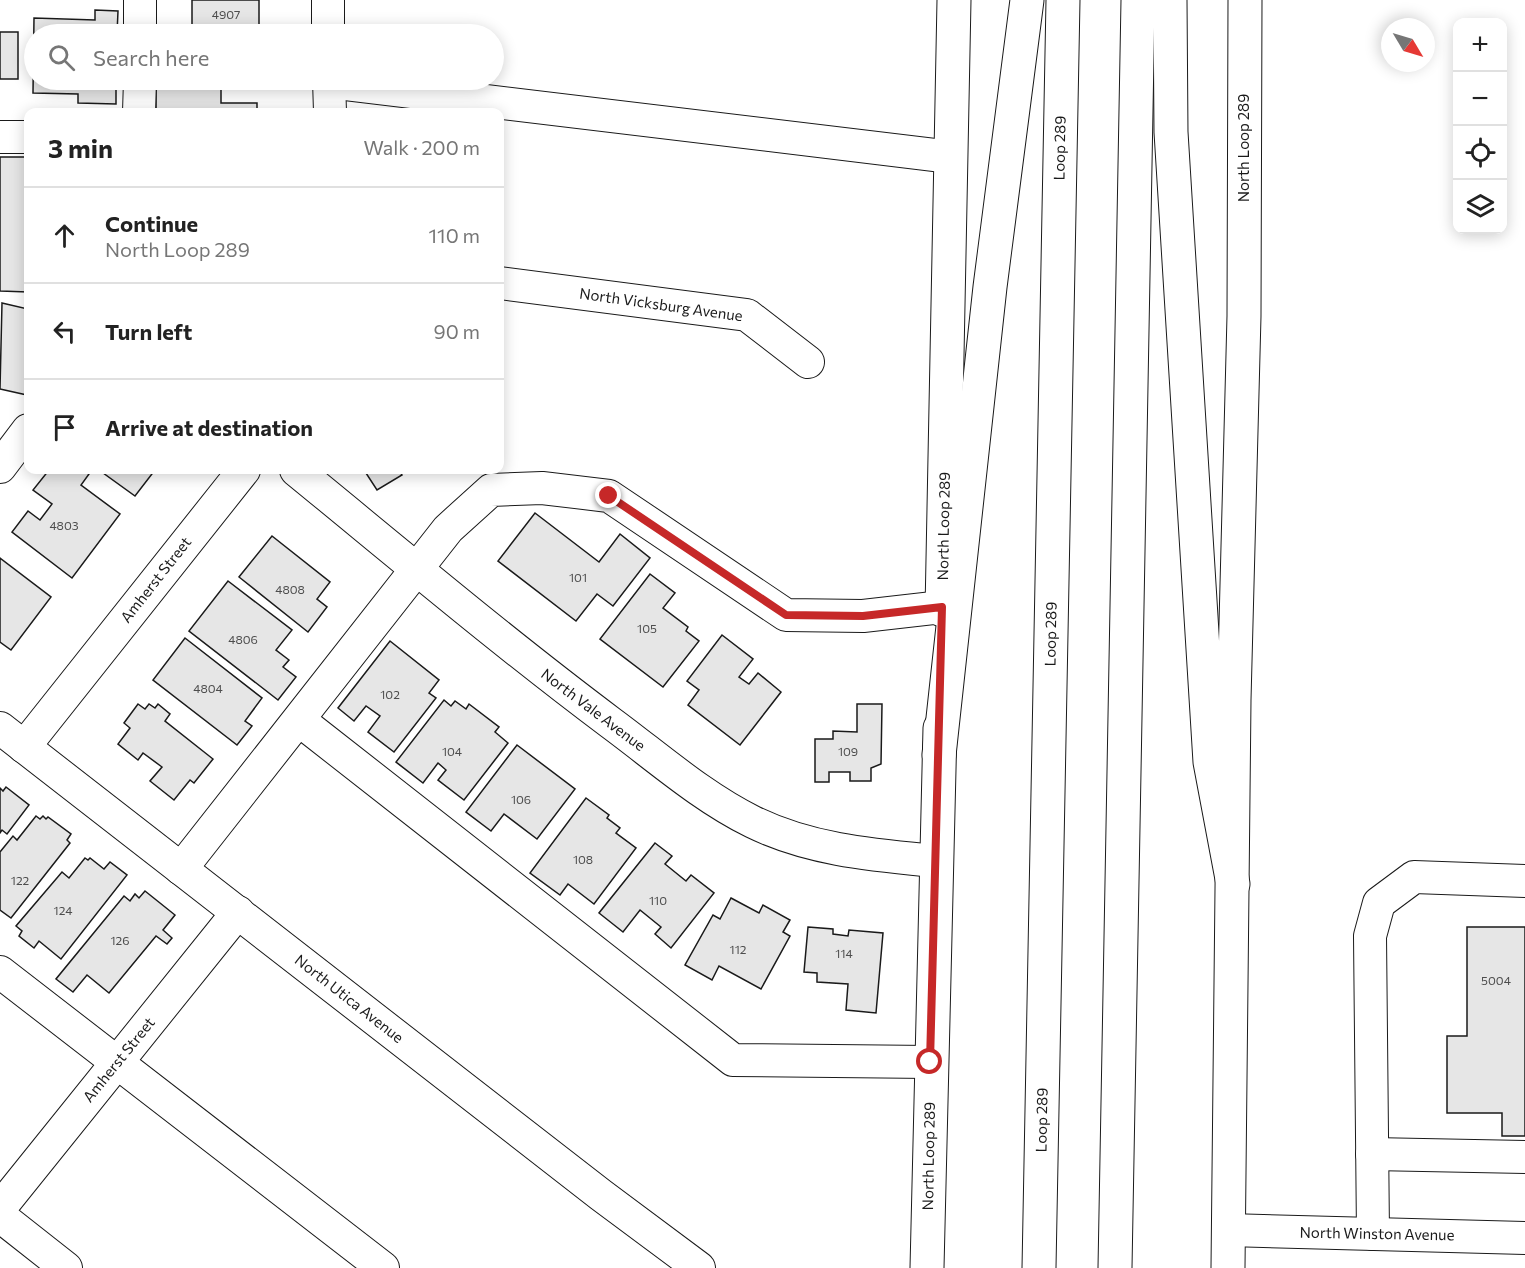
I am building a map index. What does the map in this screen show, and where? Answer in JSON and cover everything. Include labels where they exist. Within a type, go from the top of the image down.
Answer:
[{"type":"main road","name":"North Loop 289","points":[[927,1268],[954,0]]},
{"type":"main road","points":[[939,755],[990,287],[1027,0]]},
{"type":"main road","name":"Loop 289","points":[[1039,1268],[1063,0]]},
{"type":"main road","points":[[1115,1268],[1138,0]]},
{"type":"main road","points":[[1170,0],[1171,132],[1210,762],[1233,884]]},
{"type":"main road","name":"North Loop 289","points":[[1228,1268],[1234,700],[1244,327],[1245,0]]},
{"type":"street","points":[[140,0],[140,24]]},
{"type":"street","points":[[328,0],[328,24]]},
{"type":"street","points":[[140,90],[140,108]]},
{"type":"street","points":[[329,90],[330,108]]},
{"type":"street","points":[[403,90],[951,157]]},
{"type":"street","points":[[0,136],[24,136]]},
{"type":"street","name":"North Vicksburg Avenue","points":[[504,284],[747,315],[808,362]]},
{"type":"street","points":[[0,467],[24,435]]},
{"type":"street","name":"Amherst Street","points":[[12,737],[241,474]]},
{"type":"street","name":"North Vale Avenue","points":[[301,474],[528,660],[704,792],[753,822],[796,839],[857,853],[935,861]]},
{"type":"street","points":[[181,869],[448,529],[490,490],[542,488],[609,496],[786,615],[863,616],[942,607]]},
{"type":"street","points":[[298,720],[733,1059],[930,1062]]},
{"type":"street","name":"North Utica Avenue","points":[[12,737],[699,1268]]},
{"type":"street","points":[[1373,1234],[1370,936],[1379,903],[1414,877],[1525,881]]},
{"type":"street","name":"Amherst Street","points":[[0,1208],[237,912]]},
{"type":"street","points":[[0,972],[383,1268]]},
{"type":"street","points":[[1372,1154],[1525,1156]]},
{"type":"street","points":[[0,1216],[66,1268]]},
{"type":"street","name":"North Winston Avenue","points":[[1228,1230],[1525,1238]]},
{"type":"building","points":[[192,0],[259,0],[259,24],[192,24]]},
{"type":"building","points":[[95,10],[118,11],[117,24],[34,24],[34,18],[95,20]]},
{"type":"building","points":[[0,32],[18,32],[18,79],[0,79]]},
{"type":"building","points":[[33,90],[116,90],[116,104],[78,103],[78,94],[33,93]]},
{"type":"building","points":[[156,90],[221,90],[221,103],[257,103],[257,108],[156,108]]},
{"type":"building","points":[[0,157],[24,157],[24,292],[0,291]]},
{"type":"building","points":[[2,303],[24,308],[24,394],[0,389]]},
{"type":"building","points":[[46,474],[89,474],[81,485],[120,514],[72,578],[12,532],[28,511],[40,520],[52,504],[33,490]]},
{"type":"building","points":[[105,474],[152,474],[135,496]]},
{"type":"building","points":[[367,474],[401,474],[402,475],[377,490]]},
{"type":"building","points":[[535,513],[599,562],[620,534],[650,558],[613,606],[597,594],[576,621],[498,561]]},
{"type":"building","points":[[272,536],[330,582],[317,599],[327,607],[308,632],[239,577]]},
{"type":"building","points":[[0,558],[51,597],[11,650],[0,642]]},
{"type":"building","points":[[650,574],[675,593],[663,608],[688,627],[686,631],[699,641],[663,687],[600,639]]},
{"type":"building","points":[[228,581],[292,630],[276,650],[289,660],[283,667],[296,677],[278,700],[189,631]]},
{"type":"building","points":[[722,635],[753,659],[739,677],[749,684],[758,673],[781,692],[740,745],[688,705],[699,690],[687,681]]},
{"type":"building","points":[[185,638],[262,698],[245,721],[252,726],[237,745],[153,680]]},
{"type":"building","points":[[390,641],[439,680],[429,693],[436,698],[394,752],[368,732],[380,716],[366,706],[354,721],[338,708]]},
{"type":"building","points":[[444,700],[451,706],[455,701],[466,709],[469,704],[499,727],[495,732],[508,743],[464,800],[438,780],[446,770],[438,763],[423,783],[396,762]]},
{"type":"building","points":[[138,704],[145,709],[149,704],[155,708],[158,704],[170,714],[165,721],[213,759],[194,783],[190,780],[174,800],[150,781],[162,767],[143,753],[138,760],[118,744],[130,728],[124,723]]},
{"type":"building","points":[[857,704],[882,704],[881,764],[871,768],[871,781],[850,781],[850,772],[829,772],[829,782],[815,782],[815,739],[833,739],[833,731],[857,732]]},
{"type":"building","points":[[517,745],[575,789],[537,839],[504,814],[491,831],[466,812]]},
{"type":"building","points":[[6,787],[29,805],[7,834],[2,830],[0,833],[0,788],[3,791]]},
{"type":"building","points":[[586,798],[609,815],[607,818],[620,828],[616,833],[636,848],[594,904],[568,884],[560,895],[530,873]]},
{"type":"building","points":[[36,816],[40,819],[43,816],[46,819],[48,817],[71,834],[67,840],[70,843],[11,918],[0,910],[0,852],[13,836],[17,840]]},
{"type":"building","points":[[655,843],[672,856],[665,864],[686,881],[691,875],[714,893],[671,948],[655,934],[661,927],[640,910],[623,932],[599,913]]},
{"type":"building","points":[[85,858],[88,860],[90,858],[104,869],[110,862],[127,875],[61,959],[39,941],[34,948],[19,936],[22,931],[16,926],[62,872],[69,878]]},
{"type":"building","points":[[145,891],[175,915],[163,930],[172,938],[167,944],[156,936],[109,993],[87,975],[73,992],[56,979],[124,896],[130,901],[135,894],[139,898]]},
{"type":"building","points":[[731,898],[759,913],[763,905],[790,920],[783,932],[790,936],[761,989],[719,966],[712,980],[685,965],[713,915],[720,919]]},
{"type":"building","points":[[808,927],[833,929],[833,934],[848,936],[849,930],[883,933],[876,1013],[846,1010],[848,984],[817,982],[817,973],[804,972]]},
{"type":"building","points":[[1467,927],[1525,927],[1525,1136],[1502,1136],[1502,1113],[1447,1113],[1447,1036],[1467,1036]]},
{"type":"route","points":[[609,496],[786,615],[863,616],[942,607],[930,1062]]}]
